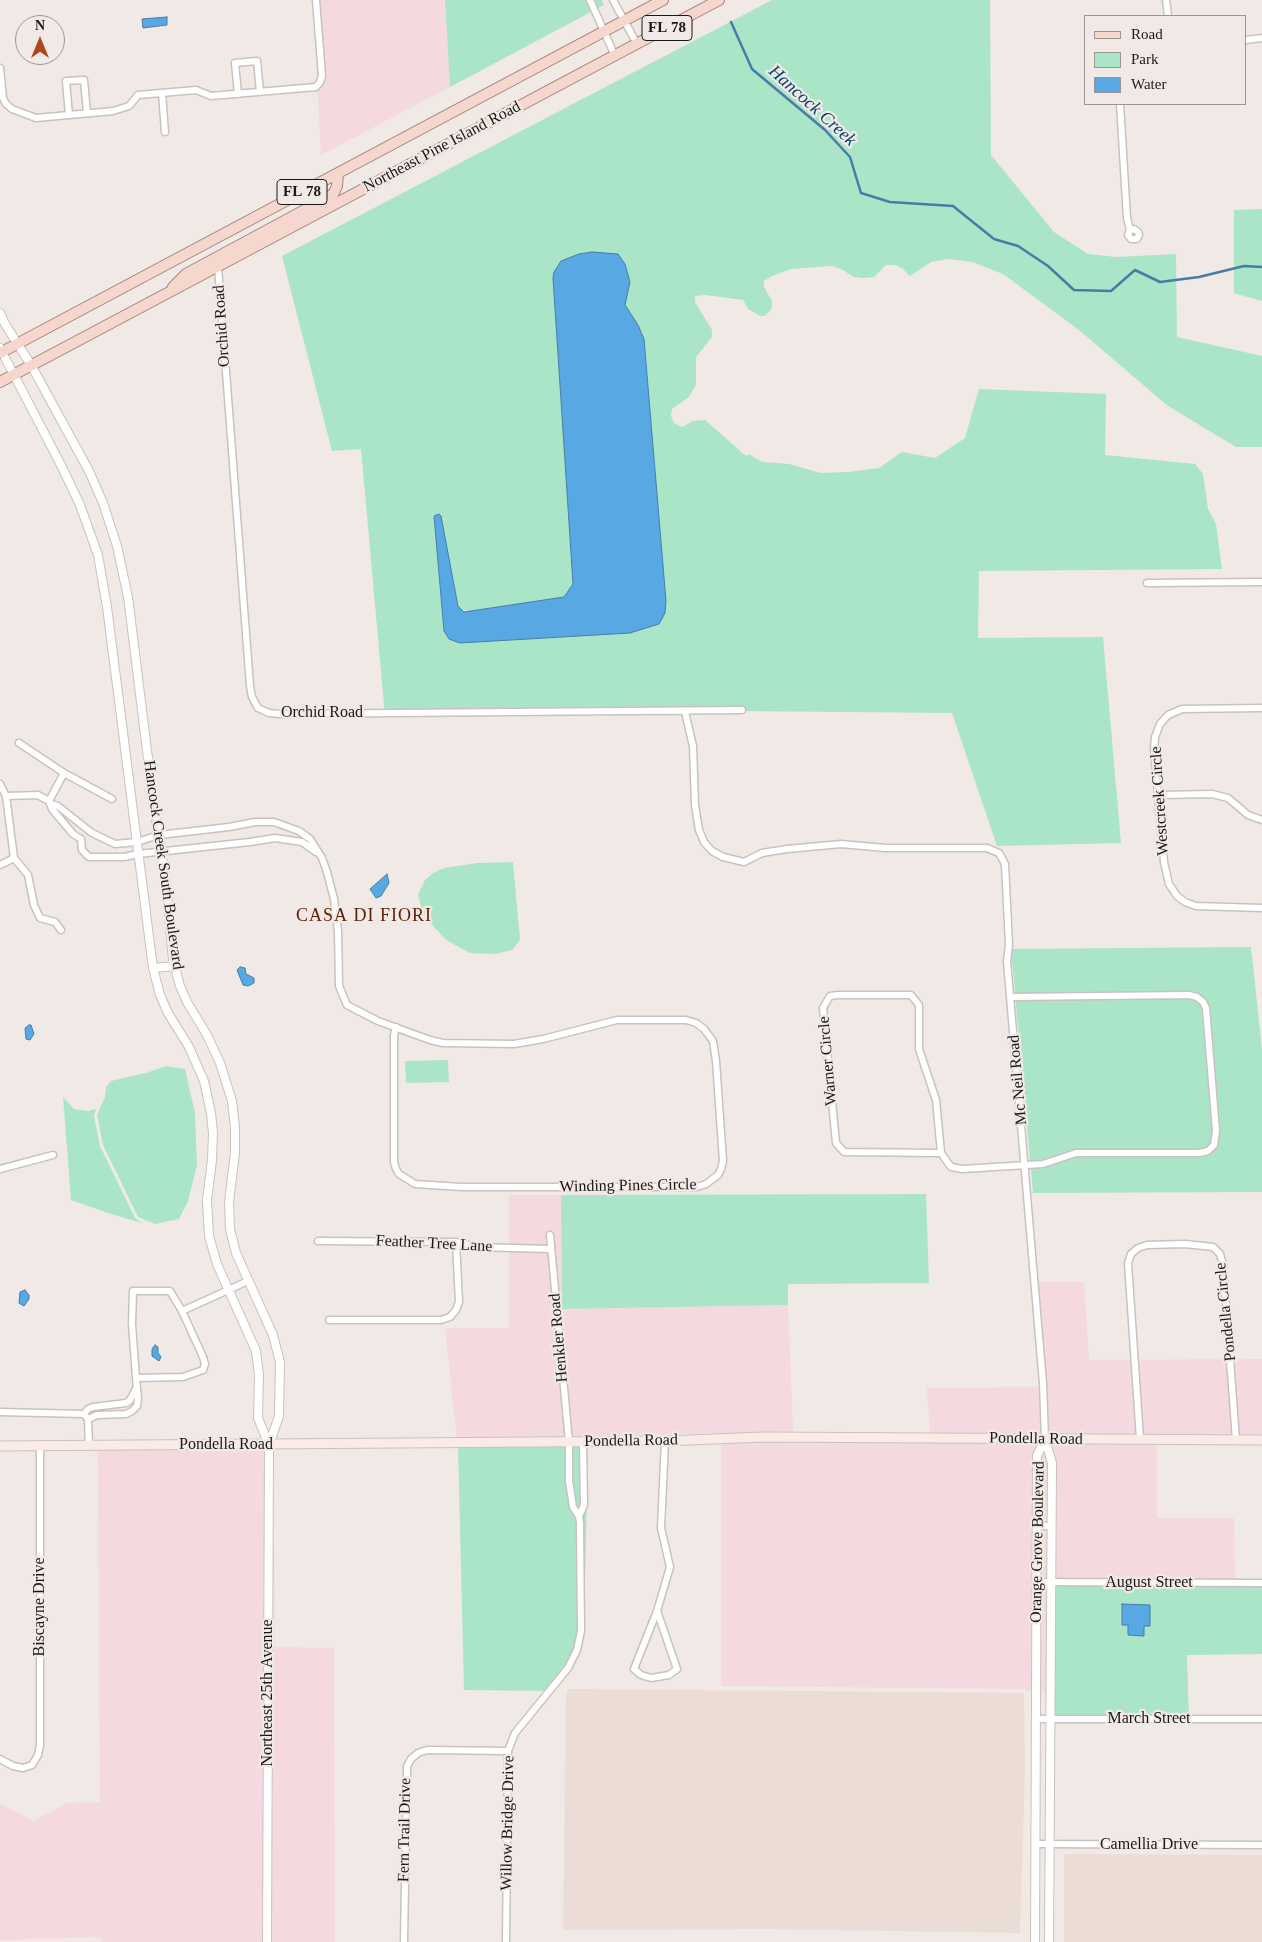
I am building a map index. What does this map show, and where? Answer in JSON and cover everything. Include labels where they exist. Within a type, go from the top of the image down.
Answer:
[{"type":"main road","name":"Northeast Pine Island Road","points":[[1,351],[663,0]]},
{"type":"main road","name":"Northeast Pine Island Road","points":[[0,382],[719,0]]},
{"type":"main road","name":"Northeast Pine Island Road","points":[[166,294],[186,274],[327,198],[334,193],[337,186],[338,173]]},
{"type":"main road","name":"Pondella Road","points":[[0,1446],[665,1441],[764,1437],[1262,1440]]},
{"type":"street","points":[[0,68],[3,98],[6,104],[12,109],[36,118],[114,111],[129,106],[138,95],[196,90],[211,96],[316,86],[322,76],[316,0]]},
{"type":"street","points":[[590,0],[615,56]]},
{"type":"street","points":[[613,0],[637,44]]},
{"type":"street","points":[[1166,0],[1168,15]]},
{"type":"street","points":[[1247,40],[1262,38]]},
{"type":"street","points":[[238,94],[235,63],[257,60],[260,92]]},
{"type":"street","points":[[69,115],[66,82],[84,80],[87,113]]},
{"type":"street","points":[[162,93],[165,132]]},
{"type":"street","points":[[1120,105],[1127,218],[1130,230]]},
{"type":"street","name":"Orchid Road","points":[[218,267],[250,686],[252,697],[258,708],[269,713],[280,714],[685,712],[742,710]]},
{"type":"street","name":"Hancock Creek South Boulevard","points":[[0,313],[31,365],[97,487],[117,546],[128,596],[175,966],[187,1002],[207,1034],[220,1062],[232,1101],[235,1152],[229,1202],[229,1222],[236,1252],[273,1335],[280,1362],[279,1416],[269,1445]]},
{"type":"street","name":"Hancock Creek South Boulevard","points":[[1,351],[80,505],[98,555],[107,607],[153,968],[160,995],[189,1047],[204,1081],[212,1114],[213,1145],[206,1210],[209,1236],[216,1264],[256,1351],[259,1375],[258,1418],[269,1445]]},
{"type":"street","points":[[1147,582],[1262,582]]},
{"type":"street","name":"Westcreek Circle","points":[[1262,708],[1182,709],[1168,715],[1160,724],[1155,737],[1154,750],[1166,876],[1177,896],[1185,902],[1196,906],[1262,908]]},
{"type":"street","name":"Mc Neil Road","points":[[685,712],[693,746],[695,805],[699,830],[704,842],[712,851],[734,861],[744,862],[762,853],[842,844],[869,847],[987,848],[999,853],[1005,864],[1009,945],[1007,961],[1044,1398],[1045,1439]]},
{"type":"street","points":[[19,743],[64,773],[112,799]]},
{"type":"street","points":[[64,773],[50,802],[52,809],[73,834],[81,839],[82,850],[89,857],[124,857],[276,838],[302,842],[316,851],[322,858]]},
{"type":"street","points":[[0,784],[6,796],[14,858],[28,875],[34,905],[40,918],[54,922],[62,930]]},
{"type":"street","points":[[1159,795],[1212,794],[1228,798],[1248,815],[1262,820]]},
{"type":"street","name":"Winding Pines Circle","points":[[6,796],[38,795],[58,806],[92,833],[115,844],[137,842],[159,835],[255,822],[274,822],[292,827],[310,839],[322,858],[331,885],[336,912],[339,986],[342,998],[347,1005],[354,1009],[396,1027],[443,1043],[514,1044],[543,1039],[617,1020],[686,1020],[696,1023],[709,1034],[714,1048],[723,1161],[721,1169],[706,1184],[697,1187],[461,1187],[415,1184],[399,1174],[394,1162],[394,1035],[396,1027]]},
{"type":"street","points":[[0,865],[14,858]]},
{"type":"street","points":[[153,968],[175,966]]},
{"type":"street","name":"Warner Circle","points":[[911,995],[920,1005],[919,1050],[936,1100],[941,1152],[844,1152],[836,1143],[823,1008],[830,996],[911,995]]},
{"type":"street","points":[[941,1152],[951,1167],[987,1168],[1051,1162],[1066,1155],[1076,1153],[1199,1153],[1208,1151],[1214,1144],[1216,1130],[1206,1008],[1197,997],[1189,995],[1010,996]]},
{"type":"street","points":[[0,1169],[53,1155]]},
{"type":"street","name":"Henkler Road","points":[[550,1235],[569,1442]]},
{"type":"street","name":"Feather Tree Lane","points":[[318,1241],[456,1242],[476,1247],[550,1249]]},
{"type":"street","points":[[329,1320],[441,1320],[450,1317],[460,1302],[456,1242]]},
{"type":"street","name":"Pondella Circle","points":[[1140,1439],[1128,1263],[1131,1254],[1138,1248],[1147,1245],[1185,1244],[1212,1247],[1220,1254],[1223,1265],[1236,1440]]},
{"type":"street","points":[[182,1311],[248,1281]]},
{"type":"street","points":[[0,1412],[86,1416],[126,1414],[132,1411],[137,1406],[132,1324],[133,1291],[170,1291],[182,1311],[203,1357],[205,1364],[203,1370],[183,1377],[137,1382]]},
{"type":"street","points":[[89,1446],[86,1416],[88,1409],[126,1403],[134,1394],[137,1382]]},
{"type":"street","name":"Orange Grove Boulevard","points":[[1036,1942],[1037,1456],[1045,1439]]},
{"type":"street","name":"Orange Grove Boulevard","points":[[1045,1439],[1052,1463],[1049,1942]]},
{"type":"street","name":"Willow Bridge Drive","points":[[506,1942],[508,1751],[516,1732],[568,1668],[577,1650],[581,1630],[579,1516],[584,1505],[583,1441]]},
{"type":"street","points":[[657,1610],[677,1669],[669,1676],[651,1678],[641,1676],[634,1669],[657,1610],[670,1567],[661,1528],[665,1441]]},
{"type":"street","name":"Willow Bridge Drive","points":[[569,1442],[569,1481],[573,1507],[579,1516]]},
{"type":"street","name":"Northeast 25th Avenue","points":[[267,1942],[269,1445]]},
{"type":"street","name":"Biscayne Drive","points":[[0,1759],[13,1766],[23,1768],[32,1765],[38,1755],[40,1736],[40,1446]]},
{"type":"street","points":[[1037,1526],[1051,1526]]},
{"type":"street","name":"August Street","points":[[1037,1582],[1262,1584]]},
{"type":"street","name":"March Street","points":[[1036,1720],[1262,1719]]},
{"type":"street","name":"Fern Trail Drive","points":[[404,1942],[407,1766],[418,1753],[427,1750],[508,1751]]},
{"type":"street","name":"Camellia Drive","points":[[1036,1844],[1262,1845]]},
{"type":"shaded area","points":[[313,0],[445,0],[450,87],[321,155]]},
{"type":"shaded area","points":[[509,1195],[561,1195],[562,1309],[788,1305],[793,1432],[457,1438],[445,1328],[509,1328]]},
{"type":"shaded area","points":[[1039,1282],[1084,1282],[1089,1360],[1262,1359],[1262,1436],[930,1433],[927,1388],[1044,1387]]},
{"type":"shaded area","points":[[721,1443],[1039,1443],[1033,1456],[1032,1691],[1024,1689],[721,1686]]},
{"type":"shaded area","points":[[1051,1443],[1157,1444],[1157,1518],[1234,1518],[1235,1583],[1055,1585],[1056,1463]]},
{"type":"shaded area","points":[[265,1449],[263,1942],[101,1942],[101,1937],[0,1940],[0,1804],[34,1821],[67,1803],[100,1802],[98,1450]]},
{"type":"shaded area","points":[[273,1449],[275,1647],[334,1648],[335,1942],[271,1942]]},
{"type":"shaded area","points":[[1044,1451],[1047,1464],[1046,1691],[1041,1691],[1042,1457]]},
{"type":"shaded area","points":[[568,1689],[1024,1693],[1025,1768],[1020,1933],[765,1929],[563,1930],[566,1695]]},
{"type":"shaded area","points":[[1064,1854],[1262,1855],[1262,1942],[1064,1942]]},
{"type":"green space","points":[[445,0],[602,0],[604,5],[450,87]]},
{"type":"green space","points":[[772,0],[990,0],[991,155],[1054,232],[1088,254],[1116,257],[1176,254],[1177,337],[1262,356],[1262,447],[1236,447],[1168,406],[1079,330],[1003,274],[972,262],[949,259],[931,262],[910,276],[903,269],[895,265],[886,265],[874,277],[863,278],[854,277],[832,266],[791,269],[764,281],[764,287],[772,301],[772,308],[765,316],[760,316],[748,309],[743,300],[705,295],[695,296],[695,302],[712,330],[712,337],[696,357],[696,385],[689,397],[672,409],[671,416],[674,423],[682,427],[693,421],[705,420],[746,456],[749,454],[762,462],[789,464],[821,473],[848,472],[879,468],[902,452],[935,458],[965,438],[979,389],[1106,394],[1105,455],[1195,464],[1203,474],[1208,509],[1216,524],[1222,569],[979,571],[978,638],[1103,637],[1121,843],[997,846],[952,713],[736,711],[385,716],[361,449],[332,451],[282,256]],"holes":[[[592,252],[625,264],[630,282],[625,305],[638,325],[644,339],[666,601],[665,614],[659,624],[630,633],[460,643],[449,639],[444,631],[434,516],[439,514],[441,517],[459,609],[469,611],[564,597],[573,584],[553,278],[557,266],[579,254]]]},
{"type":"green space","points":[[1262,209],[1262,301],[1234,293],[1234,210]]},
{"type":"green space","points":[[513,862],[520,940],[512,950],[495,954],[470,953],[446,940],[426,918],[418,895],[425,880],[433,873],[444,868],[478,863]]},
{"type":"green space","points":[[1251,947],[1262,1050],[1262,1192],[1033,1193],[1011,949]]},
{"type":"green space","points":[[448,1060],[449,1082],[406,1083],[405,1061]]},
{"type":"green space","points":[[166,1066],[185,1069],[195,1113],[197,1165],[188,1201],[179,1219],[155,1224],[138,1217],[103,1145],[97,1115],[105,1097],[106,1087],[111,1081]]},
{"type":"green space","points":[[63,1097],[74,1109],[88,1111],[96,1109],[94,1116],[100,1146],[135,1218],[142,1223],[71,1200]]},
{"type":"green space","points":[[926,1194],[929,1283],[788,1284],[788,1305],[562,1309],[561,1195]]},
{"type":"green space","points":[[588,1446],[584,1628],[582,1644],[575,1659],[550,1691],[464,1690],[458,1447]]},
{"type":"green space","points":[[1262,1582],[1262,1654],[1187,1655],[1189,1721],[1055,1722],[1055,1585]]},
{"type":"water","points":[[167,17],[167,25],[143,28],[142,19]]},
{"type":"water","points":[[592,252],[618,254],[625,264],[630,282],[625,305],[638,325],[644,339],[666,601],[665,613],[659,624],[630,633],[460,643],[449,639],[444,631],[434,516],[439,514],[441,516],[458,606],[464,612],[564,597],[573,584],[553,278],[554,272],[561,261],[579,254]]},
{"type":"water","points":[[387,874],[389,883],[381,896],[376,898],[370,889]]},
{"type":"water","points":[[240,967],[245,968],[246,974],[254,978],[254,983],[248,986],[243,985],[237,970]]},
{"type":"water","points":[[31,1025],[34,1034],[30,1040],[26,1039],[25,1028]]},
{"type":"water","points":[[25,1290],[29,1295],[29,1299],[24,1306],[19,1303],[20,1292]]},
{"type":"water","points":[[155,1345],[158,1347],[158,1353],[161,1357],[159,1361],[152,1356],[152,1349]]},
{"type":"water","points":[[1122,1604],[1150,1605],[1150,1626],[1144,1626],[1144,1636],[1128,1635],[1128,1625],[1122,1625]]},
{"type":"waterway","name":"Hancock Creek","points":[[731,22],[752,69],[825,130],[850,157],[861,193],[890,202],[953,206],[994,239],[1018,246],[1048,266],[1074,290],[1111,291],[1135,270],[1160,282],[1199,277],[1244,266],[1262,267]]},
{"type":"district","name":"CASA DI FIORI","points":[[364,916]]}]
